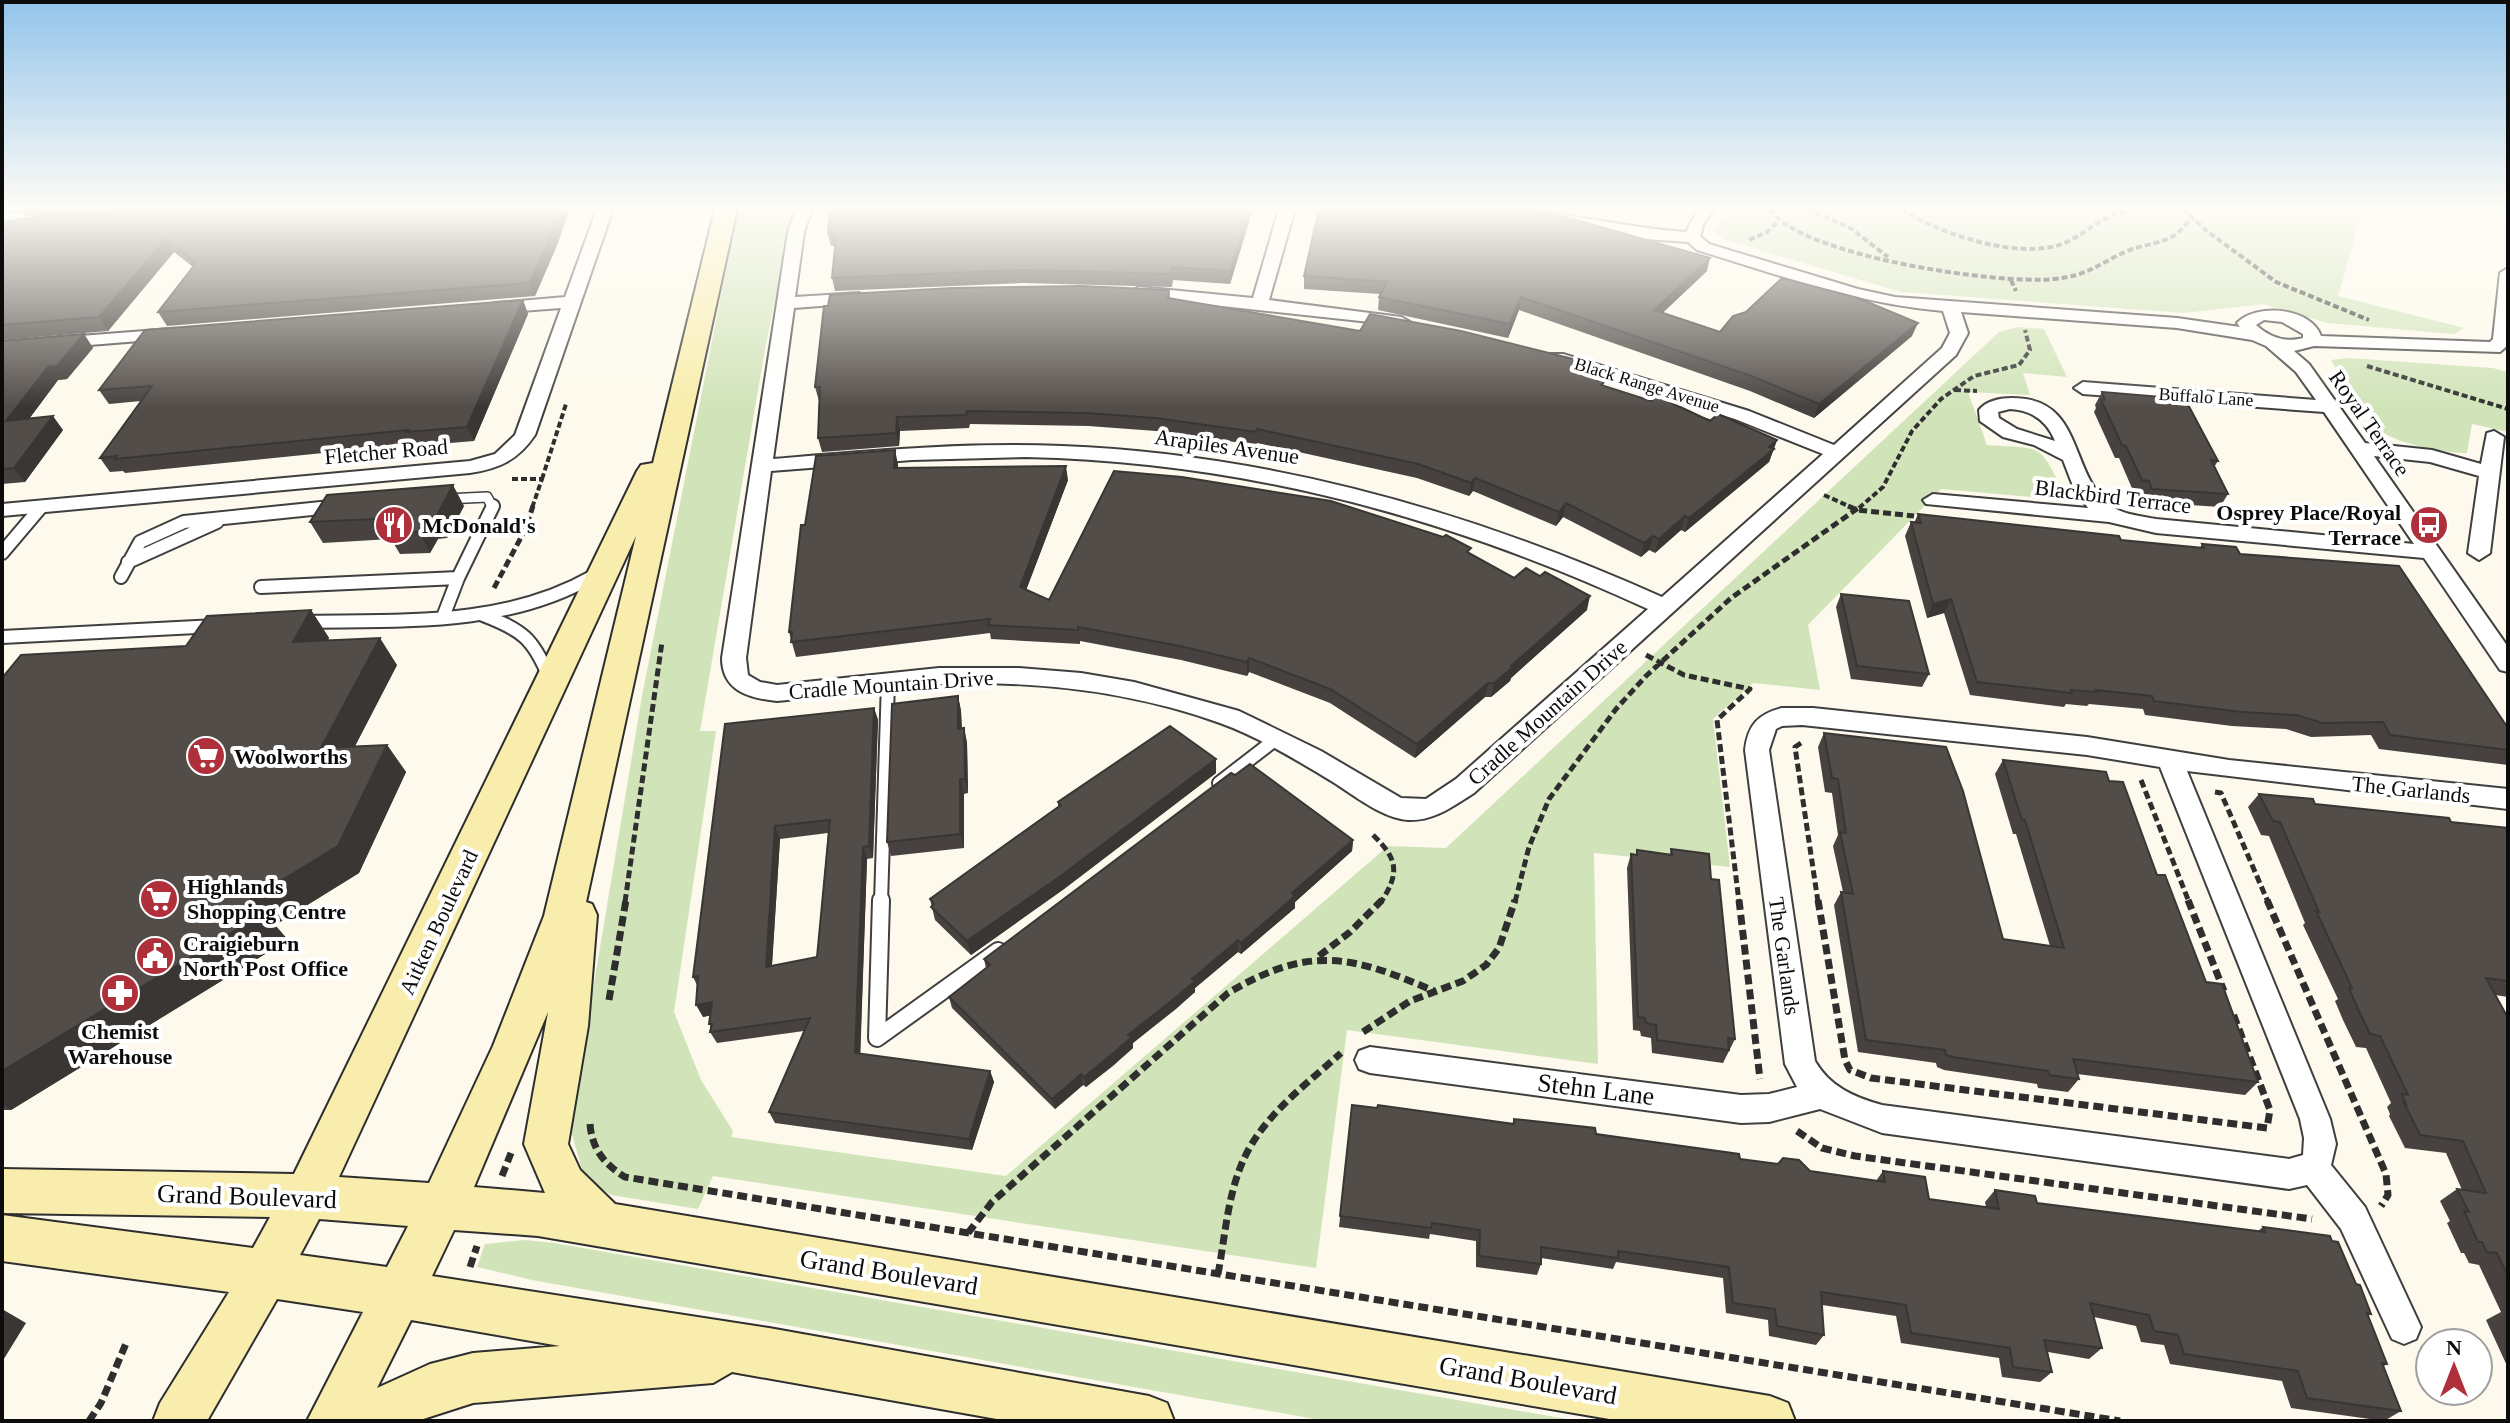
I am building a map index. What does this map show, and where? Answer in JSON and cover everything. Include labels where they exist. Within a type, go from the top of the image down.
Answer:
[{"type":"main road","name":"Aitken Boulevard","points":[[332,1421],[440,1208],[542,978],[563,916],[711,275]]},
{"type":"main road","name":"Aitken Boulevard","points":[[178,1421],[213,1368],[264,1274],[381,1044],[679,413]]},
{"type":"main road","points":[[588,815],[567,1026],[546,1144],[564,1185],[602,1224]]},
{"type":"main road","name":"Grand Boulevard","points":[[2,1191],[304,1196],[440,1208],[491,1209],[602,1224],[1770,1421]]},
{"type":"main road","points":[[2,1238],[398,1293],[456,1305],[769,1353],[1149,1421]]},
{"type":"main road","points":[[361,1421],[430,1389],[473,1378],[769,1353]]},
{"type":"street","name":"Fletcher Road","points":[[2,510],[470,467],[500,460],[510,454],[525,435],[581,275]]},
{"type":"street","name":"Cradle Mountain Drive","points":[[789,275],[732,670],[738,680],[748,688],[777,693],[974,675],[1081,681],[1183,702],[1230,717],[1276,739],[1393,806],[1407,810],[1431,808],[1465,786],[1950,351],[1959,333],[1951,308]]},
{"type":"street","points":[[1260,302],[1268,275]]},
{"type":"street","points":[[1795,275],[1895,302],[2177,323],[2259,332],[2307,343],[2312,333],[2301,324]]},
{"type":"street","points":[[1127,292],[1260,302],[1419,326]]},
{"type":"street","name":"Royal Terrace","points":[[2303,368],[2307,343],[2387,343],[2501,352],[2507,292]]},
{"type":"street","points":[[785,303],[871,297]]},
{"type":"street","points":[[483,309],[572,302]]},
{"type":"street","name":"Royal Terrace","points":[[2387,343],[2270,315],[2259,332],[2303,368],[2508,664]]},
{"type":"street","points":[[2,347],[190,333]]},
{"type":"street","name":"Black Range Avenue","points":[[1534,352],[1683,395],[1835,452]]},
{"type":"street","name":"Buffalo Lane","points":[[2083,388],[2330,407]]},
{"type":"street","points":[[2479,553],[2494,437]]},
{"type":"street","points":[[2358,448],[2432,456],[2489,473]]},
{"type":"street","name":"Arapiles Avenue","points":[[761,466],[899,455],[1016,451],[1131,456],[1231,468],[1339,489],[1473,527],[1585,569],[1664,607]]},
{"type":"street","points":[[2070,456],[2088,498],[2109,516]]},
{"type":"street","name":"Blackbird Terrace","points":[[1933,500],[2109,516],[2156,526],[2431,552]]},
{"type":"street","name":"The Garlands","points":[[1822,1095],[1800,1064],[1757,750],[1758,732],[1765,723],[1790,716],[1813,717],[2087,746],[2175,773],[2508,799]]},
{"type":"street","points":[[1822,1095],[1850,1110],[1882,1119],[2289,1174],[2313,1168],[2320,1157],[2322,1145],[2315,1119],[2175,773]]},
{"type":"street","name":"Stehn Lane","points":[[1359,1047],[1741,1109],[1769,1108],[1822,1095]]},
{"type":"street","points":[[2313,1168],[2353,1218],[2404,1327]]},
{"type":"lane","points":[[439,499],[480,496],[494,503],[443,617]]},
{"type":"lane","points":[[121,577],[126,565],[211,524],[241,514],[350,505]]},
{"type":"lane","points":[[2,553],[41,507]]},
{"type":"lane","points":[[292,623],[483,615],[559,596],[578,587],[607,566]]},
{"type":"lane","points":[[261,587],[458,578]]},
{"type":"lane","points":[[483,615],[521,630],[536,645],[552,684]]},
{"type":"lane","points":[[2,637],[232,625]]},
{"type":"lane","points":[[888,682],[877,1038],[1006,945]]},
{"type":"lane","points":[[1202,796],[1276,739]]},
{"type":"path","points":[[1974,275],[2011,280],[2075,275]]},
{"type":"path","points":[[2265,275],[2289,289],[2362,317],[2383,330],[2387,343]]},
{"type":"path","points":[[1218,1274],[1231,1208],[1249,1149],[1284,1107],[1359,1047],[1388,1013],[1463,981],[1486,965],[1499,948],[1519,893],[1537,822],[1549,799],[1616,709],[1660,663],[1731,598],[1857,510],[1883,487],[1912,431],[1941,399],[1974,376],[2019,365],[2030,350],[2023,325],[2025,313],[2011,280]]},
{"type":"path","points":[[2357,363],[2508,409]]},
{"type":"path","points":[[608,1008],[636,839],[662,640]]},
{"type":"path","points":[[1623,644],[1698,679],[1750,689],[1717,720],[1761,1087],[1769,1108],[1822,1148],[1855,1156],[2325,1221],[2367,1218],[2378,1210],[2388,1195],[2386,1174],[2221,793],[2175,773],[2138,778],[2224,993]]},
{"type":"path","points":[[1810,742],[1799,743],[1794,754],[1845,1060],[1850,1070],[1871,1078],[2267,1128],[2270,1110],[2230,1007]]},
{"type":"path","points":[[1319,957],[1369,916],[1390,891],[1395,860],[1386,843],[1373,835]]},
{"type":"path","points":[[968,1233],[992,1202],[1228,993],[1253,976],[1283,963],[1319,957],[1366,966],[1436,992]]},
{"type":"path","points":[[590,1115],[590,1135],[596,1154],[609,1168],[625,1177],[2120,1421]]},
{"type":"path","points":[[456,1305],[510,1153],[590,1135]]},
{"type":"path","points":[[89,1421],[101,1403],[127,1341]]},
{"type":"green space","points":[[725,275],[780,275],[700,731],[716,731],[674,1012],[701,1080],[733,1131],[731,1137],[1006,1176],[1388,846],[1446,848],[1999,332],[2018,327],[2044,329],[2067,377],[2023,373],[2030,395],[1968,392],[1987,445],[2036,451],[2049,464],[2063,492],[2053,499],[1941,489],[1808,625],[1820,690],[1753,683],[1713,719],[1730,867],[1594,853],[1598,1064],[1347,1030],[1316,1268],[713,1176],[698,1209],[611,1195],[584,1177],[570,1127],[642,696]]},
{"type":"green space","points":[[1845,275],[2344,275],[2338,296],[2464,328],[2454,334],[2328,323],[2263,304],[2184,313],[1901,292]]},
{"type":"green space","points":[[2349,358],[2493,368],[2508,372],[2508,432],[2472,424],[2467,453],[2433,449],[2395,439],[2371,422],[2331,360]]},
{"type":"green space","points":[[525,1240],[1578,1421],[1326,1421],[532,1280],[477,1267],[485,1244]]},
{"type":"building","points":[[2,275],[135,275],[99,317],[2,325]]},
{"type":"building","points":[[186,275],[533,275],[530,283],[158,312]]},
{"type":"building","points":[[832,275],[894,275],[832,278]]},
{"type":"building","points":[[1691,275],[1654,310],[1720,332],[1733,316],[1746,312],[1782,278],[1858,298],[1918,323],[1819,404],[1754,377],[1521,297],[1510,324],[1379,297],[1387,282],[1304,276]]},
{"type":"building","points":[[1081,286],[1169,290],[1168,298],[1360,331],[1370,314],[1461,331],[1577,360],[1589,366],[1582,374],[1605,381],[1601,385],[1651,401],[1657,396],[1710,421],[1718,414],[1777,440],[1769,447],[1774,449],[1689,518],[1685,516],[1659,539],[1653,536],[1644,543],[1566,503],[1559,512],[1475,478],[1471,483],[1418,464],[1257,429],[1256,432],[1155,418],[1086,413],[967,411],[966,415],[897,417],[896,433],[818,438],[820,387],[815,387],[824,306],[828,306],[830,295],[952,288]]},
{"type":"building","points":[[523,300],[467,427],[100,458],[152,386],[99,390],[145,330]]},
{"type":"building","points":[[84,334],[57,366],[48,367],[6,421],[53,416],[14,468],[2,469],[2,341]]},
{"type":"building","points":[[2102,392],[2185,399],[2218,461],[2211,460],[2228,494],[2152,489],[2149,481],[2142,480],[2126,446],[2122,445],[2101,400],[2105,400]]},
{"type":"building","points":[[895,450],[894,468],[1066,466],[1020,587],[1049,600],[1114,471],[1182,477],[1331,501],[1443,537],[1446,535],[1471,548],[1467,552],[1514,578],[1526,568],[1540,576],[1545,572],[1590,596],[1513,667],[1494,683],[1488,683],[1417,744],[1330,689],[1249,658],[1247,662],[1078,627],[1078,630],[988,625],[990,619],[791,642],[792,632],[789,632],[801,525],[805,525],[816,456]]},
{"type":"building","points":[[453,485],[436,517],[427,518],[419,532],[388,533],[397,518],[310,522],[327,495]]},
{"type":"building","points":[[1918,514],[2119,536],[2121,540],[2204,548],[2202,544],[2236,547],[2240,554],[2399,566],[2508,728],[2508,750],[2390,735],[2383,722],[2322,723],[2297,715],[2154,701],[2152,696],[2095,690],[2071,690],[2072,693],[1977,682],[1951,599],[1933,604],[1911,522],[1921,523]]},
{"type":"building","points":[[1841,594],[1909,601],[1929,674],[1857,666]]},
{"type":"building","name":"Highlands Shopping Centre","points":[[311,610],[293,642],[380,638],[321,748],[387,745],[338,846],[251,899],[264,913],[2,1071],[2,678],[21,655],[186,646],[207,616]]},
{"type":"building","points":[[958,696],[958,729],[964,728],[965,779],[960,779],[960,834],[887,842],[892,704]]},
{"type":"building","points":[[874,708],[869,846],[863,847],[855,1053],[990,1071],[969,1139],[769,1112],[810,1018],[710,1032],[712,1002],[696,1005],[698,976],[693,977],[725,724]],"holes":[[[830,820],[817,957],[766,967],[775,826]]]},
{"type":"building","points":[[1170,726],[1216,759],[1062,875],[967,941],[931,907],[934,904],[930,899],[1061,805],[1058,802]]},
{"type":"building","points":[[1824,733],[1946,747],[1963,791],[2003,939],[2064,948],[2025,820],[2022,820],[2003,760],[2106,772],[2109,781],[2123,782],[2157,875],[2165,875],[2206,982],[2222,984],[2258,1082],[2073,1059],[2079,1079],[2049,1075],[2048,1071],[1953,1057],[1946,1055],[1945,1050],[1866,1040],[1841,892],[1853,894],[1840,832],[1846,833],[1838,779],[1832,778]]},
{"type":"building","points":[[1250,764],[1353,840],[1241,943],[1238,940],[1192,979],[1195,981],[1128,1035],[1132,1037],[1052,1099],[949,997],[990,965],[984,959],[1231,773],[1235,775]]},
{"type":"building","points":[[2259,794],[2508,828],[2508,981],[2486,978],[2508,1018],[2508,1276],[2497,1253],[2487,1252],[2482,1242],[2478,1242],[2464,1211],[2469,1212],[2457,1189],[2486,1193],[2463,1141],[2420,1135],[2404,1103],[2402,1094],[2408,1095],[2380,1036],[2370,1034],[2357,1007],[2349,988],[2352,988],[2280,822],[2273,821]]},
{"type":"building","points":[[1671,849],[1709,854],[1711,879],[1719,880],[1735,1039],[1728,1038],[1729,1050],[1657,1040],[1656,1025],[1638,1017],[1631,854],[1637,855],[1637,850],[1672,855]]},
{"type":"building","points":[[1352,1105],[1377,1108],[1378,1105],[1514,1124],[1514,1119],[1595,1128],[1596,1134],[1739,1154],[1740,1159],[1778,1164],[1783,1158],[1799,1160],[1810,1171],[1885,1182],[1883,1171],[1925,1177],[1929,1199],[1999,1209],[1995,1190],[2035,1196],[2037,1203],[2265,1232],[2263,1227],[2330,1236],[2332,1241],[2338,1242],[2356,1284],[2360,1285],[2371,1314],[2367,1313],[2387,1364],[2382,1363],[2401,1411],[2307,1398],[2298,1371],[2184,1354],[2178,1335],[2154,1331],[2149,1315],[2090,1303],[2102,1348],[2044,1340],[2052,1372],[2013,1367],[2010,1348],[1911,1333],[1906,1305],[1821,1292],[1824,1335],[1777,1326],[1775,1309],[1733,1303],[1729,1267],[1618,1251],[1618,1258],[1541,1247],[1541,1264],[1479,1256],[1480,1230],[1432,1223],[1431,1228],[1340,1216]]},
{"type":"place","name":"McDonald's","points":[[394,525]]},
{"type":"place","name":"Osprey Place/Royal Terrace","points":[[2429,525]]},
{"type":"place","name":"Woolworths","points":[[206,756]]},
{"type":"place","name":"Highlands Shopping Centre","points":[[159,899]]},
{"type":"place","name":"Craigieburn North Post Office","points":[[155,956]]},
{"type":"place","name":"Chemist Warehouse","points":[[120,993]]}]
